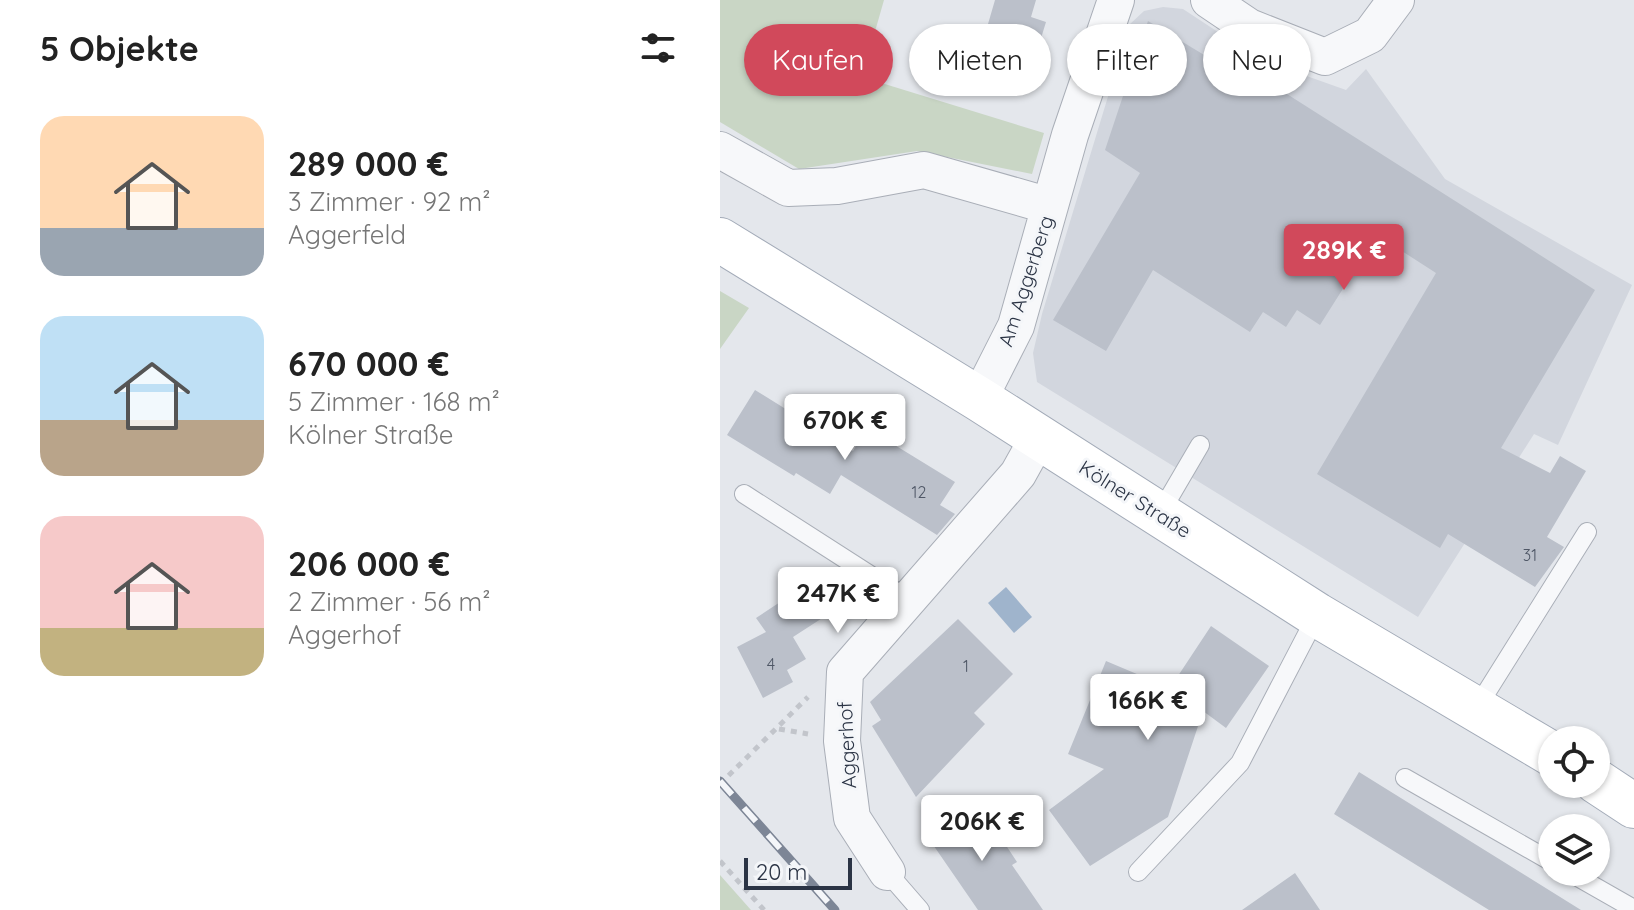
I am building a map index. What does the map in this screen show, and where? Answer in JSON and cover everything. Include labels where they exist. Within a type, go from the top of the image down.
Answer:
[{"type":"main road","name":"Kölner Straße","points":[[720,240],[979,399],[1317,615],[1538,746]]},
{"type":"main road","points":[[1610,790],[1634,806]]},
{"type":"street","name":"Am Aggerberg","points":[[979,399],[1016,326],[1070,135],[1116,0]]},
{"type":"street","points":[[1209,0],[1249,27],[1325,57],[1370,35],[1396,0]]},
{"type":"street","name":"Am Aggerberg","points":[[720,150],[788,188],[837,186],[924,170],[1050,206]]},
{"type":"street","name":"Aggerhof","points":[[887,872],[852,818],[842,741],[845,672],[1018,474],[1038,438]]},
{"type":"lane","points":[[1159,515],[1200,445]]},
{"type":"lane","points":[[744,494],[909,600]]},
{"type":"lane","points":[[1476,709],[1587,532]]},
{"type":"lane","points":[[1138,872],[1240,763],[1317,615]]},
{"type":"lane","points":[[1405,778],[1538,854]]},
{"type":"lane","points":[[887,872],[920,910]]},
{"type":"lane","points":[[1594,886],[1634,909]]},
{"type":"path","points":[[720,784],[778,729]]},
{"type":"path","points":[[720,861],[764,910]]},
{"type":"shaded area","points":[[1163,7],[1183,9],[1206,24],[1203,24],[1203,96],[1311,96],[1311,78],[1346,90],[1366,69],[1445,179],[1632,285],[1558,445],[1534,434],[1418,617],[1037,382],[1033,353],[1042,314],[1108,96],[1187,96],[1187,24],[1130,24],[1144,11]]},
{"type":"green space","points":[[720,0],[884,0],[877,24],[744,24],[744,96],[893,96],[893,87],[909,91],[909,96],[924,96],[1044,133],[1032,174],[917,151],[799,169],[720,122]]},
{"type":"green space","points":[[720,291],[749,308],[720,349]]},
{"type":"green space","points":[[720,875],[751,910],[720,910]]},
{"type":"water","points":[[1006,587],[1032,617],[1014,633],[988,603]]},
{"type":"building","points":[[995,0],[1036,0],[1031,17],[1046,22],[1045,24],[988,24]]},
{"type":"building","points":[[1187,45],[1203,54],[1203,96],[1290,96],[1595,290],[1501,448],[1550,473],[1560,456],[1586,471],[1547,537],[1564,547],[1535,587],[1448,534],[1440,548],[1317,474],[1436,273],[1377,235],[1320,325],[1297,310],[1286,327],[1263,312],[1250,332],[1153,270],[1106,351],[1053,320],[1140,173],[1105,150],[1123,96],[1187,96]]},
{"type":"building","points":[[755,390],[853,451],[867,428],[955,482],[940,505],[955,514],[937,535],[841,475],[830,494],[727,435]]},
{"type":"building","points":[[824,573],[844,604],[793,637],[806,659],[787,670],[793,682],[763,698],[737,647],[766,632],[756,618]]},
{"type":"building","points":[[958,619],[1013,674],[974,713],[985,724],[916,797],[872,726],[881,720],[870,702]]},
{"type":"building","points":[[1211,626],[1269,666],[1226,728],[1203,711],[1168,817],[1090,866],[1049,810],[1104,769],[1068,754],[1106,661],[1170,688]]},
{"type":"building","points":[[1359,772],[1581,910],[1489,910],[1334,814]]},
{"type":"building","points":[[978,803],[1017,862],[1012,865],[1043,910],[978,910],[927,836]]},
{"type":"building","points":[[1295,873],[1320,910],[1242,910]]},
{"type":"railway","points":[[720,781],[835,910]]}]
